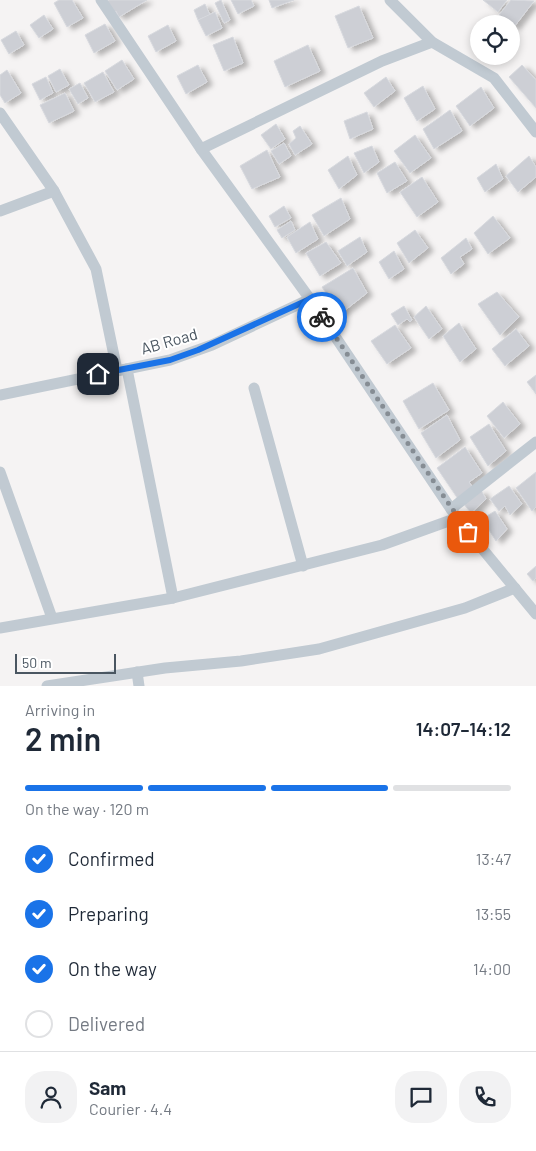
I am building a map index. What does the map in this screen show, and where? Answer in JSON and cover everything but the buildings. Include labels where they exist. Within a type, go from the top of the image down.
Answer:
[{"type":"street","points":[[101,0],[201,149],[310,299],[454,513],[536,614]]},
{"type":"street","points":[[390,0],[432,42],[494,78],[536,132]]},
{"type":"street","points":[[201,149],[382,62],[432,42]]},
{"type":"street","points":[[0,113],[54,191],[96,269],[122,369],[173,598]]},
{"type":"street","points":[[0,211],[54,191]]},
{"type":"street","name":"AB Road","points":[[0,395],[170,360],[212,345],[310,299]]},
{"type":"street","points":[[254,388],[303,566]]},
{"type":"street","points":[[0,628],[173,598],[382,545],[454,513],[536,442]]},
{"type":"street","points":[[0,472],[52,618]]},
{"type":"street","points":[[47,686],[137,672],[241,661],[319,649],[465,608],[515,588]]},
{"type":"street","points":[[137,672],[139,686]]},
{"type":"way so far","points":[[322,317],[468,532]]},
{"type":"route","points":[[98,374],[170,360],[212,345],[310,299],[322,317]]}]
